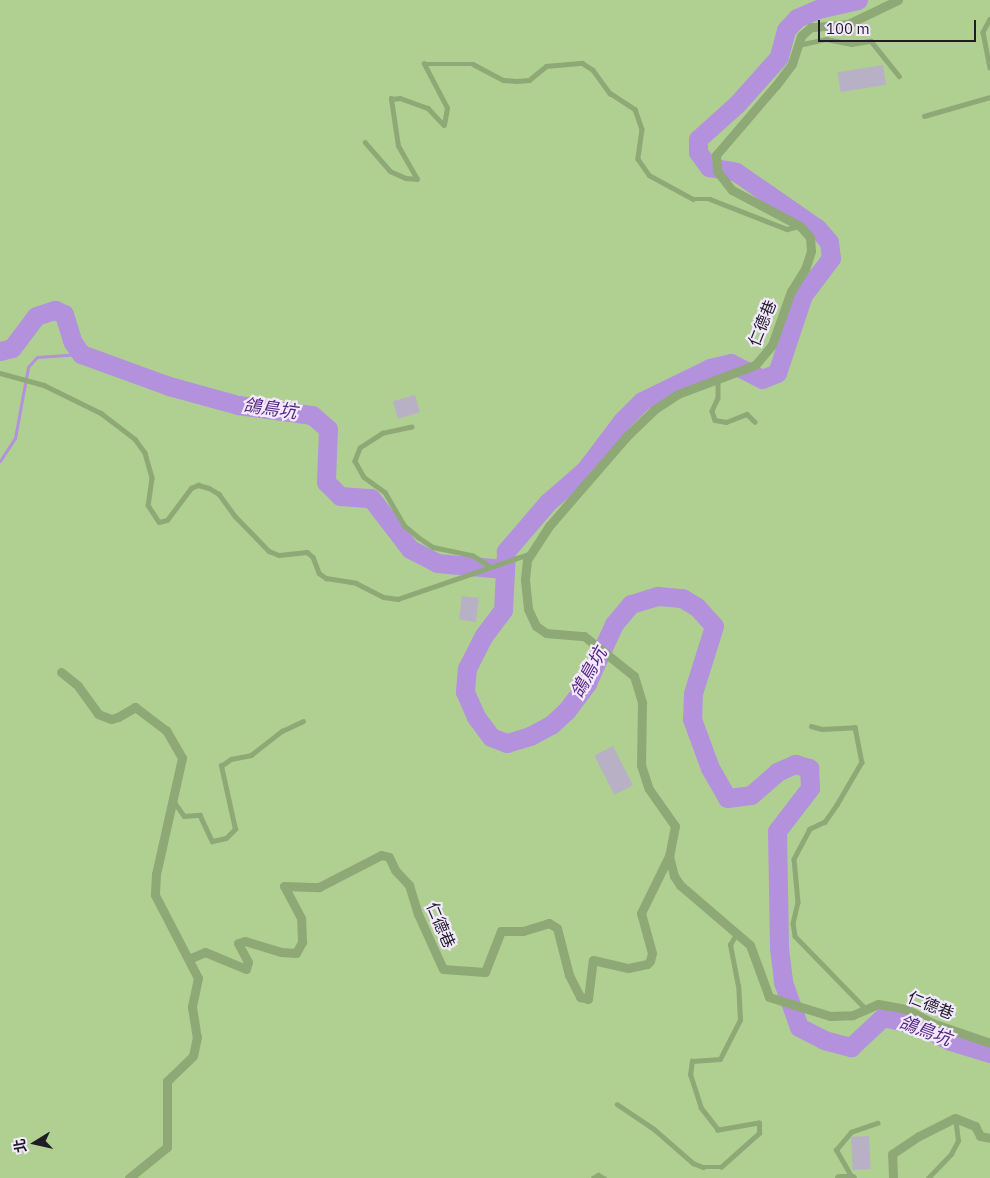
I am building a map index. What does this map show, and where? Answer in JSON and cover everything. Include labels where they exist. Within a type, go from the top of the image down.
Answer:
[{"type":"street","points":[[800,226],[732,190],[717,171],[716,156],[776,86],[792,64],[801,36],[811,27],[848,24],[898,0]]},
{"type":"street","name":"仁德巷","points":[[191,958],[205,952],[246,969],[248,962],[238,943],[245,941],[281,952],[296,953],[302,942],[301,918],[284,886],[319,887],[381,855],[389,857],[395,870],[409,885],[418,914],[443,969],[485,972],[501,931],[523,931],[548,923],[557,928],[569,975],[580,997],[588,999],[593,960],[628,968],[647,964],[652,953],[642,913],[669,856],[675,826],[649,789],[641,766],[640,687],[634,676],[584,636],[546,633],[536,626],[528,609],[525,580],[526,555],[627,436],[655,409],[678,394],[718,381],[756,365],[772,345],[791,291],[805,269],[811,251],[810,237],[800,226]]},
{"type":"street","points":[[61,672],[78,686],[98,714],[111,719],[135,707],[166,730],[182,758],[156,874],[156,895],[191,958],[198,978],[192,1007],[197,1037],[193,1056],[167,1081],[167,1147],[129,1178]]},
{"type":"street","points":[[669,856],[680,885],[737,933]]},
{"type":"street","name":"仁德巷","points":[[737,933],[750,945],[769,996],[830,1016],[853,1015],[878,1004],[906,1008],[932,1023],[990,1043]]},
{"type":"street","points":[[893,1178],[892,1154],[920,1136],[955,1118],[975,1126],[980,1136],[990,1138]]},
{"type":"street","points":[[839,1178],[851,1177]]},
{"type":"lane","points":[[990,19],[984,32],[990,67]]},
{"type":"lane","points":[[798,45],[826,39],[850,44],[871,41],[899,76]]},
{"type":"lane","points":[[364,142],[390,170],[406,178],[417,179],[398,146],[391,98],[400,98],[428,108],[444,125],[447,108],[424,64],[473,64],[503,80],[516,81],[529,80],[546,66],[582,63],[594,70],[610,93],[635,108],[642,129],[638,159],[649,175],[693,199],[710,199],[787,229],[800,226]]},
{"type":"lane","points":[[924,116],[990,97]]},
{"type":"lane","points":[[0,373],[32,382],[101,413],[135,438],[145,453],[152,478],[148,505],[159,522],[167,520],[191,488],[198,485],[219,494],[235,516],[269,551],[279,555],[307,552],[313,557],[319,573],[326,578],[356,583],[384,597],[413,596],[526,555]]},
{"type":"lane","points":[[718,381],[718,398],[712,411],[715,420],[726,422],[747,414],[755,422]]},
{"type":"lane","points":[[412,427],[383,433],[360,448],[355,461],[364,477],[385,492],[406,526],[418,538],[433,547],[472,555],[491,567]]},
{"type":"lane","points":[[172,799],[184,816],[200,815],[212,841],[226,838],[235,829],[221,766],[232,759],[251,755],[282,731],[303,721]]},
{"type":"lane","points":[[811,726],[822,729],[855,727],[862,762],[838,805],[825,822],[810,829],[794,860],[798,902],[793,923],[795,936],[866,1009]]},
{"type":"lane","points":[[617,1104],[654,1129],[693,1163],[703,1167],[721,1167],[759,1132],[759,1123],[718,1130],[701,1108],[690,1075],[692,1061],[720,1059],[740,1020],[738,986],[730,945],[737,933]]},
{"type":"lane","points":[[928,1178],[951,1154],[958,1141],[955,1118]]},
{"type":"lane","points":[[851,1177],[836,1150],[851,1132],[877,1123]]},
{"type":"lane","points":[[593,1178],[598,1175],[604,1178]]},
{"type":"green space","points":[[0,0],[990,0],[990,1178],[0,1178]]},
{"type":"building","points":[[883,65],[886,85],[841,92],[838,72]]},
{"type":"building","points":[[415,395],[420,412],[398,419],[393,401]]},
{"type":"building","points":[[462,596],[479,598],[476,622],[459,620]]},
{"type":"building","points":[[613,746],[633,785],[614,795],[594,756]]},
{"type":"building","points":[[869,1136],[871,1169],[853,1170],[851,1137]]},
{"type":"waterway","name":"鴿鳥坑","points":[[858,0],[818,9],[797,18],[786,30],[779,57],[737,104],[698,139],[698,152],[709,167],[736,172],[817,228],[829,242],[831,258],[803,295],[777,373],[762,379],[731,363],[710,368],[642,401],[622,421],[585,470],[548,502],[506,551],[503,610],[484,635],[467,668],[465,692],[476,717],[491,737],[507,743],[530,736],[551,725],[567,710],[587,683],[614,624],[631,604],[658,596],[682,598],[697,607],[714,626],[693,693],[692,719],[710,768],[727,798],[751,795],[777,772],[795,764],[809,768],[810,788],[777,831],[779,948],[783,982],[799,1027],[824,1040],[851,1047],[883,1017],[921,1026],[950,1041],[990,1053]]},
{"type":"waterway","name":"鴿鳥坑","points":[[0,351],[12,348],[36,316],[55,310],[64,314],[72,341],[81,354],[169,386],[238,405],[312,415],[328,429],[326,482],[340,496],[371,498],[410,549],[437,563],[504,569]]},
{"type":"waterway","points":[[0,461],[15,438],[28,367],[37,357],[81,354]]}]
